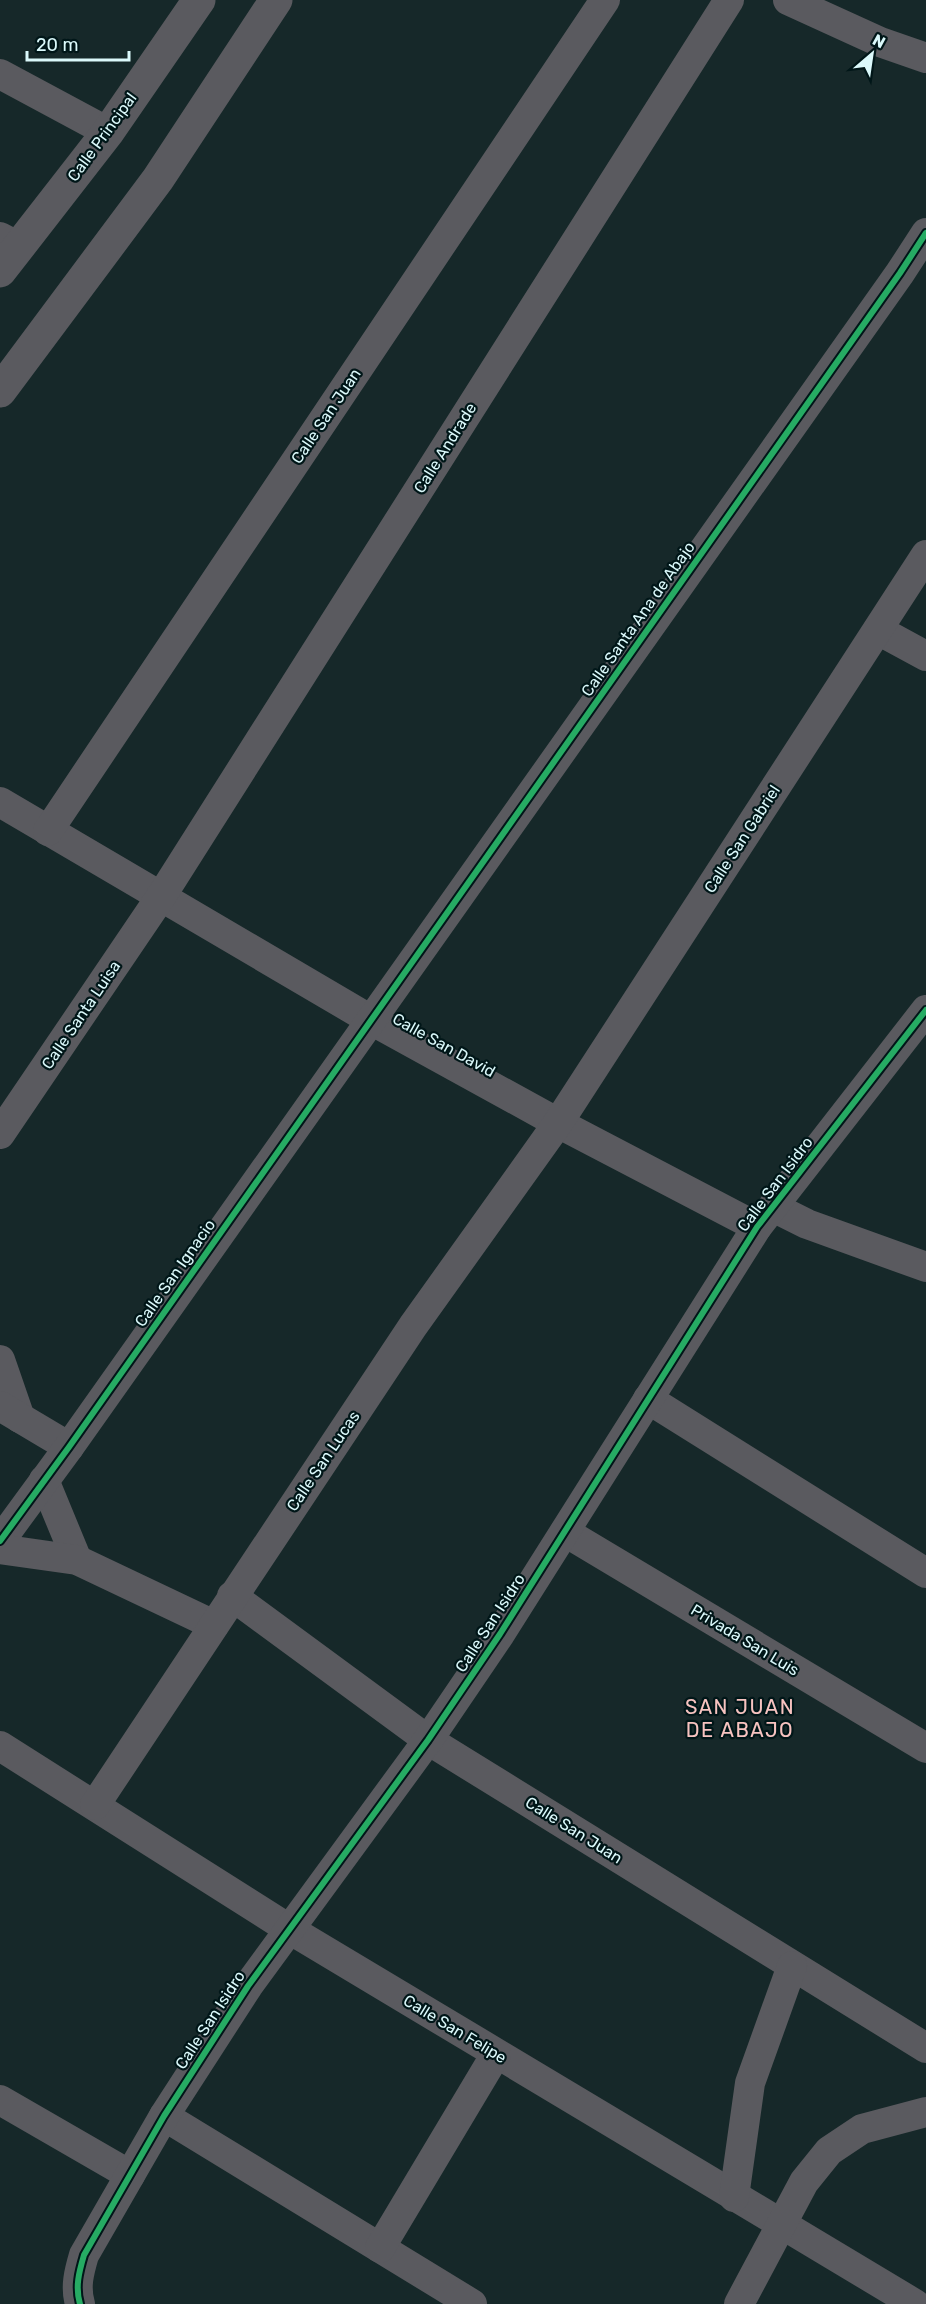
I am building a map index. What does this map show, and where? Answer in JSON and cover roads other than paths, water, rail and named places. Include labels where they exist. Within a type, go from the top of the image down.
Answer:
[{"type":"street","name":"Calle Principal","points":[[6,252],[108,132],[199,0]]},
{"type":"street","points":[[0,391],[158,179],[276,0]]},
{"type":"street","name":"Calle San Juan","points":[[48,831],[605,0]]},
{"type":"street","name":"Calle Andrade","points":[[162,895],[729,0]]},
{"type":"street","points":[[788,0],[880,42],[926,58]]},
{"type":"street","points":[[0,74],[108,132]]},
{"type":"street","name":"Calle Santa Ana de Abajo","points":[[371,1020],[900,273],[926,232]]},
{"type":"street","name":"Calle San Gabriel","points":[[558,1124],[926,555]]},
{"type":"street","points":[[878,630],[926,656]]},
{"type":"street","name":"Calle San David","points":[[0,802],[162,895],[371,1020],[558,1124],[765,1217],[807,1224],[926,1267]]},
{"type":"street","name":"Calle Santa Luisa","points":[[0,1134],[162,895]]},
{"type":"street","name":"Calle San Isidro","points":[[80,2304],[77,2294],[84,2255],[164,2116],[248,1986],[428,1740],[565,1532],[765,1217],[926,1010]]},
{"type":"street","name":"Calle San Ignacio","points":[[0,1541],[371,1020]]},
{"type":"street","name":"Calle San Lucas","points":[[95,1805],[413,1326],[558,1124]]},
{"type":"street","points":[[0,1360],[10,1412],[69,1447]]},
{"type":"street","points":[[648,1399],[926,1573]]},
{"type":"street","points":[[45,1480],[77,1560]]},
{"type":"street","name":"Privada San Luis","points":[[565,1532],[926,1748]]},
{"type":"street","points":[[0,1549],[77,1560],[214,1625]]},
{"type":"street","name":"Calle San Juan","points":[[232,1596],[428,1740],[926,2048]]},
{"type":"street","name":"Calle San Felipe","points":[[0,1746],[289,1929],[915,2304]]},
{"type":"street","points":[[734,2197],[750,2083],[792,1966]]},
{"type":"street","points":[[381,2248],[496,2054]]},
{"type":"street","points":[[0,2100],[130,2175]]},
{"type":"street","points":[[739,2304],[804,2182],[829,2151],[862,2129],[926,2112]]},
{"type":"street","points":[[164,2116],[472,2304]]},
{"type":"district","name":"SAN JUAN DE ABAJO","points":[[740,1718]]}]
